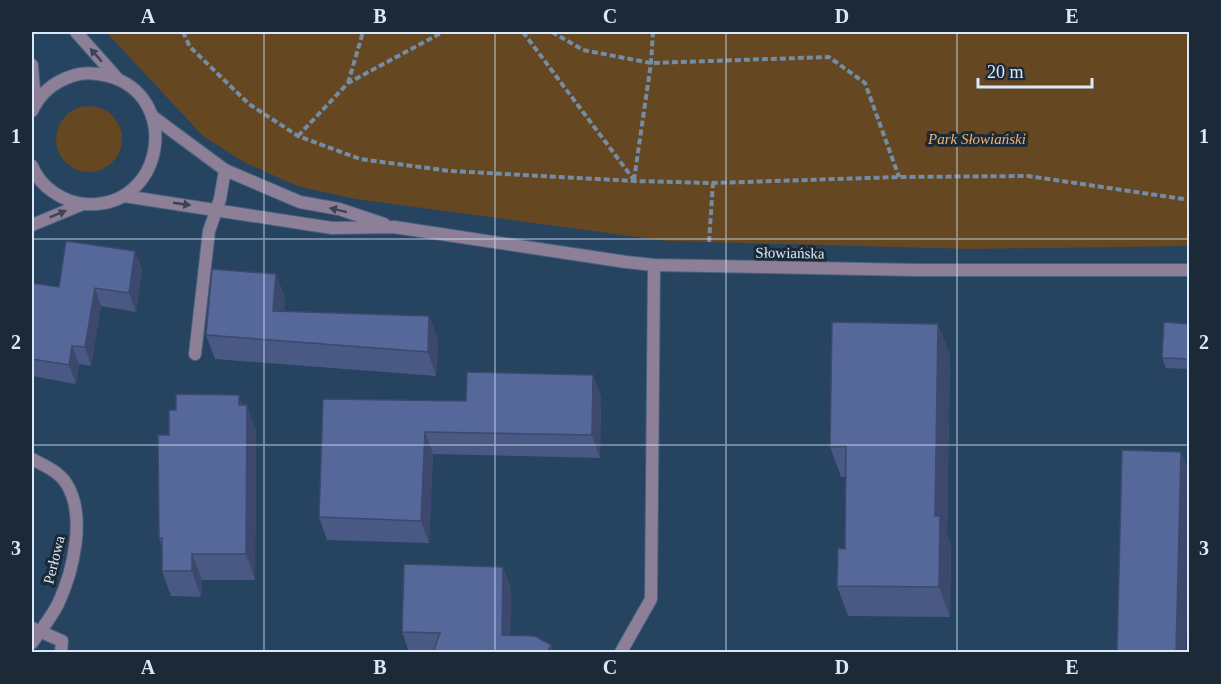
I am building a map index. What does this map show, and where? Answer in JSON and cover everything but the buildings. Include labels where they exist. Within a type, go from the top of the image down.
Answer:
[{"type":"street","points":[[32,166],[47,188],[64,199],[83,204],[99,204],[124,196],[144,178],[153,158],[156,137],[152,116],[144,100],[117,78],[76,32]]},
{"type":"street","points":[[32,65],[33,107]]},
{"type":"street","points":[[33,107],[46,90],[59,81],[78,74],[99,74],[117,78]]},
{"type":"street","points":[[152,116],[225,170],[300,202],[339,209],[393,227]]},
{"type":"street","points":[[195,354],[209,231],[220,199],[225,170]]},
{"type":"street","points":[[124,196],[332,228],[393,227]]},
{"type":"street","points":[[32,225],[83,204]]},
{"type":"street","name":"Słowiańska","points":[[393,227],[654,265],[916,270],[1190,270]]},
{"type":"street","points":[[621,652],[651,599],[654,265]]},
{"type":"street","name":"Perłowa","points":[[32,459],[53,470],[65,481],[74,500],[77,536],[68,576],[57,606],[36,630],[32,643]]},
{"type":"street","points":[[36,630],[62,641],[61,652]]},
{"type":"path","points":[[183,32],[190,47],[249,104],[298,136],[360,159],[450,171],[634,181],[713,183],[899,177],[1028,176],[1190,201]]},
{"type":"path","points":[[348,83],[363,32]]},
{"type":"path","points":[[298,136],[348,83],[443,32]]},
{"type":"path","points":[[523,32],[634,181]]},
{"type":"path","points":[[552,32],[583,50],[651,63],[828,57],[865,83],[899,177]]},
{"type":"path","points":[[634,181],[651,63],[653,32]]},
{"type":"path","points":[[708,267],[713,183]]},
{"type":"green space","name":"Park Słowiański","points":[[106,32],[1189,32],[1189,246],[971,249],[667,241],[355,199],[297,186],[244,162],[203,136]]},
{"type":"green space","points":[[82,106],[96,106],[108,111],[117,120],[122,139],[120,152],[113,163],[96,172],[82,172],[70,167],[61,158],[56,146],[56,132],[61,120],[70,111]]}]
